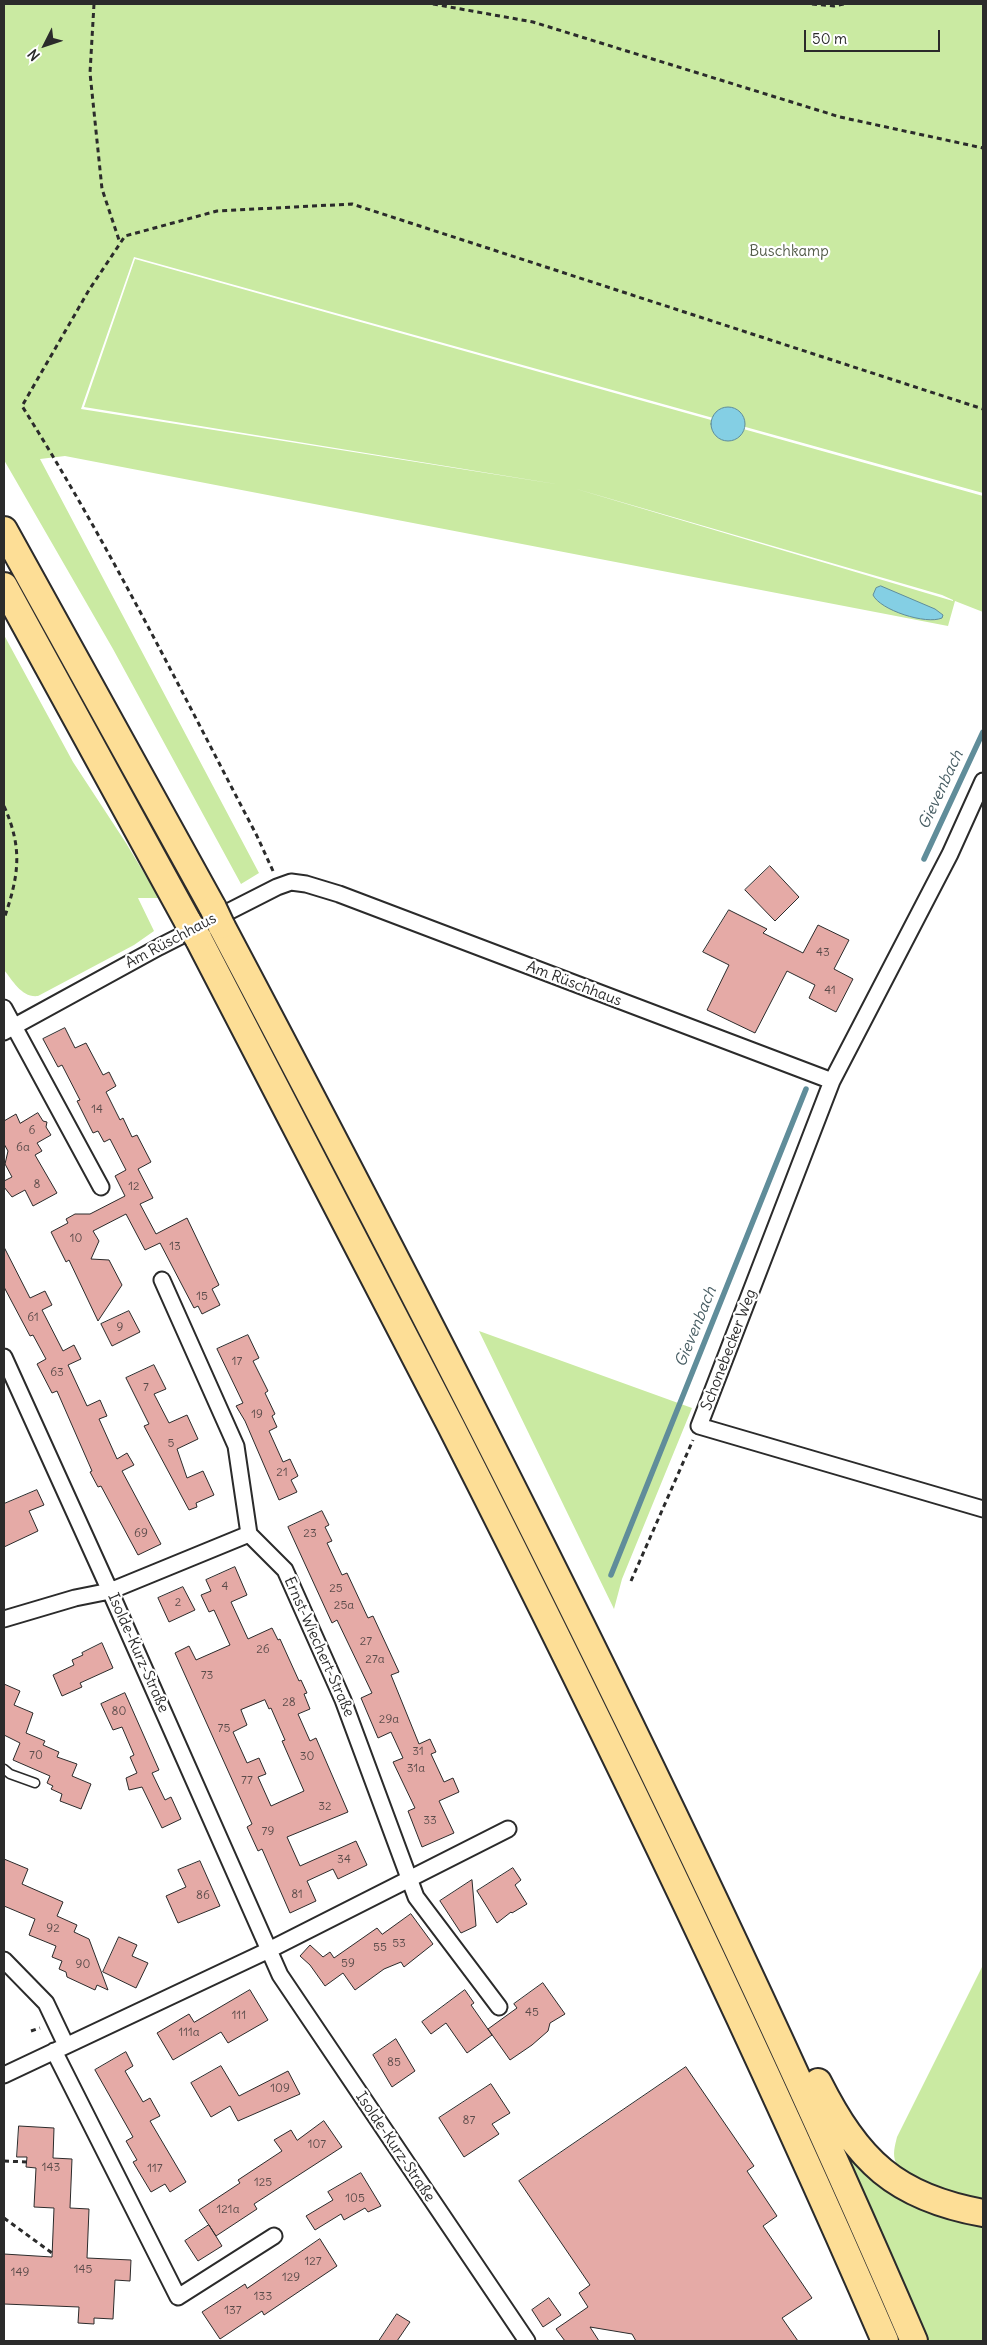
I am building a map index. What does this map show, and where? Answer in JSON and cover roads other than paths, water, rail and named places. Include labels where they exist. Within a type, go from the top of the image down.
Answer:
[{"type":"highway","points":[[4,530],[217,917],[467,1397],[680,1829],[833,2155],[914,2341]]},
{"type":"highway","points":[[4,586],[193,930],[448,1420],[595,1715],[730,1997],[885,2341]]},
{"type":"highway","points":[[680,1829],[728,1892],[830,2107],[861,2151],[886,2176],[914,2194],[944,2204],[983,2213]]},
{"type":"street","points":[[832,1082],[950,854],[983,781]]},
{"type":"street","name":"Am Rüschhaus","points":[[9,1028],[159,947],[277,886],[291,882],[320,887],[832,1082]]},
{"type":"street","points":[[4,1008],[9,1028],[101,1187]]},
{"type":"street","name":"Schonebecker Weg","points":[[832,1082],[699,1426],[983,1509]]},
{"type":"street","points":[[4,1619],[75,1598],[110,1591],[249,1534],[236,1446],[162,1280]]},
{"type":"street","name":"Isolde-Kurz-Straße","points":[[4,1358],[110,1591],[280,1975],[527,2341]]},
{"type":"street","name":"Ernst-Wiechert-Straße","points":[[249,1534],[285,1570],[343,1700],[416,1897],[499,2007]]},
{"type":"street","points":[[4,2075],[269,1950],[508,1829]]},
{"type":"street","points":[[4,1960],[46,2003],[60,2048],[178,2297],[274,2236]]},
{"type":"lane","points":[[4,1769],[10,1774],[35,1782]]},
{"type":"water","points":[[728,407],[735,408],[740,412],[744,417],[744,431],[740,436],[735,440],[728,441],[721,440],[716,436],[712,431],[711,424],[712,417],[716,412],[721,408]]},
{"type":"water","points":[[881,586],[935,609],[943,615],[942,618],[935,620],[915,618],[884,606],[873,595],[876,588]]},
{"type":"waterway","name":"Gievenbach","points":[[924,859],[983,732]]},
{"type":"waterway","name":"Gievenbach","points":[[611,1575],[806,1089]]},
{"type":"park label","name":"Buschkamp","points":[[789,252]]}]
